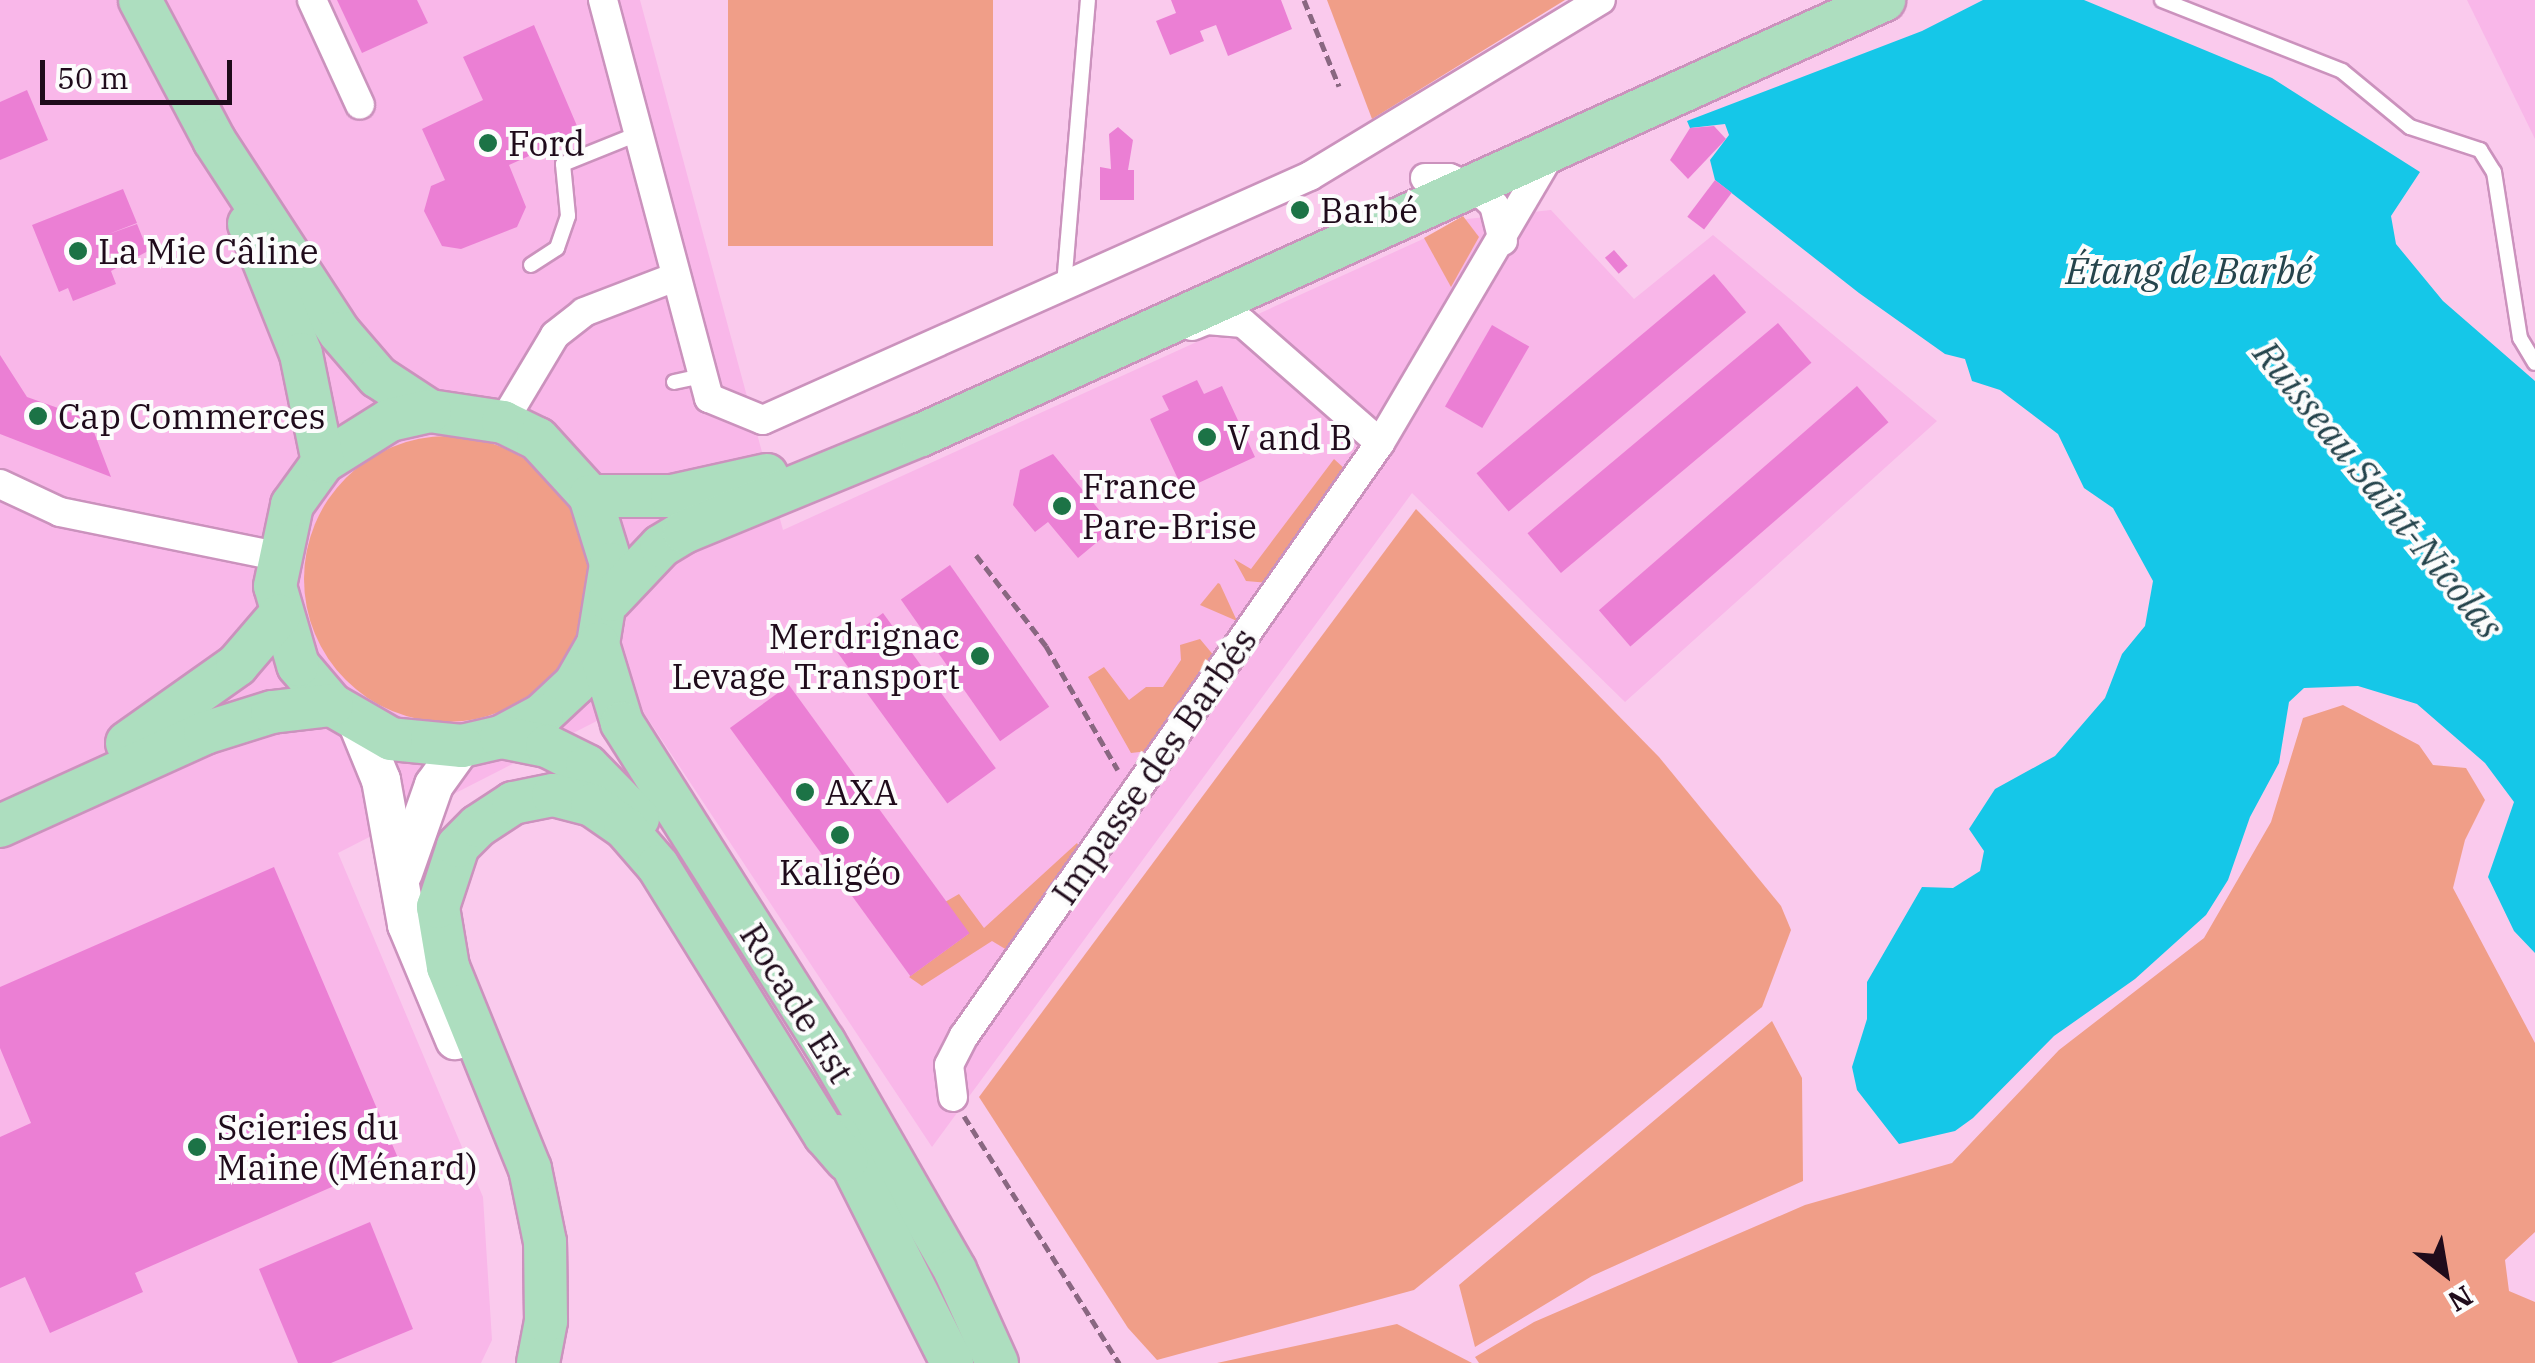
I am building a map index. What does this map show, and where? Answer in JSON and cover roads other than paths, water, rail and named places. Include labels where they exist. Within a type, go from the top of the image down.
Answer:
[{"type":"main road","points":[[140,0],[214,140],[340,333],[378,377],[430,412]]},
{"type":"main road","points":[[610,600],[660,546],[684,532],[976,409],[1820,0]]},
{"type":"main road","points":[[590,496],[672,496],[804,463],[1446,181],[1556,143],[1884,0]]},
{"type":"main road","points":[[214,140],[301,354],[323,462]]},
{"type":"main road","points":[[0,824],[206,733],[272,712],[345,715],[408,743],[482,742],[542,716],[575,684],[598,644],[610,600],[611,564],[590,496],[553,452],[504,422],[430,412],[390,420],[323,462],[292,505],[276,556],[279,616],[298,664],[345,715],[381,780],[407,925],[507,1160],[524,1218],[530,1276],[523,1363]]},
{"type":"main road","points":[[0,824],[189,705],[238,665],[279,616]]},
{"type":"main road","name":"Rocade Est","points":[[598,644],[622,723],[824,1042],[955,1270],[997,1363]]},
{"type":"main road","points":[[400,885],[414,828],[482,742]]},
{"type":"main road","name":"Rocade Est","points":[[482,742],[547,746],[616,789],[657,844],[824,1111],[952,1363]]},
{"type":"main road","points":[[538,1363],[546,1321],[545,1242],[530,1169],[448,967],[438,907],[458,846],[478,826],[513,803],[553,795],[592,804],[625,828],[658,866],[825,1135],[847,1160]]},
{"type":"street","points":[[312,0],[360,105]]},
{"type":"street","points":[[603,0],[708,398],[763,420],[1310,176],[1601,0]]},
{"type":"street","name":"Impasse des Barbés","points":[[953,1097],[949,1065],[964,1036],[1380,443],[1503,240],[1556,143]]},
{"type":"street","points":[[1446,181],[1494,205],[1503,240]]},
{"type":"street","points":[[504,422],[555,336],[584,312],[675,277]]},
{"type":"street","points":[[976,409],[1207,320],[1234,320],[1380,443]]},
{"type":"street","points":[[0,484],[60,512],[276,556]]},
{"type":"lane","points":[[1064,286],[1088,0]]},
{"type":"lane","points":[[2162,0],[2342,71],[2410,127],[2480,150],[2494,172],[2520,338],[2535,363]]},
{"type":"lane","points":[[531,265],[557,248],[568,216],[563,164],[641,133]]},
{"type":"lane","points":[[674,382],[702,376]]},
{"type":"water","name":"Étang de Barbé","points":[[1983,0],[2084,0],[2272,78],[2420,172],[2391,216],[2396,244],[2443,301],[2535,381],[2535,953],[2514,931],[2488,877],[2514,802],[2485,763],[2417,704],[2358,686],[2304,688],[2289,702],[2279,763],[2250,817],[2228,880],[2206,915],[2135,979],[2054,1036],[1973,1118],[1955,1131],[1899,1144],[1857,1090],[1852,1067],[1867,1019],[1867,982],[1922,887],[1953,888],[1980,871],[1984,851],[1969,829],[1995,789],[2055,756],[2105,698],[2122,654],[2145,626],[2153,581],[2113,508],[2084,488],[2058,434],[2000,390],[1972,381],[1965,359],[1945,354],[1859,293],[1715,180],[1710,160],[1729,135],[1725,124],[1690,128],[1687,121],[1922,31]]},
{"type":"place","name":"Ford","points":[[488,143]]},
{"type":"place","name":"Barbé","points":[[1300,210]]},
{"type":"place","name":"La Mie Câline","points":[[78,251]]},
{"type":"place","name":"Cap Commerces","points":[[38,416]]},
{"type":"place","name":"V and B","points":[[1207,437]]},
{"type":"place","name":"France Pare-Brise","points":[[1062,506]]},
{"type":"place","name":"Merdrignac Levage Transport","points":[[980,656]]},
{"type":"place","name":"AXA","points":[[805,792]]},
{"type":"place","name":"Kaligéo","points":[[840,835]]},
{"type":"place","name":"Scieries du Maine (Ménard)","points":[[197,1147]]},
{"type":"water label","name":"Ruisseau Saint-Nicolas","points":[[2379,489]]}]
